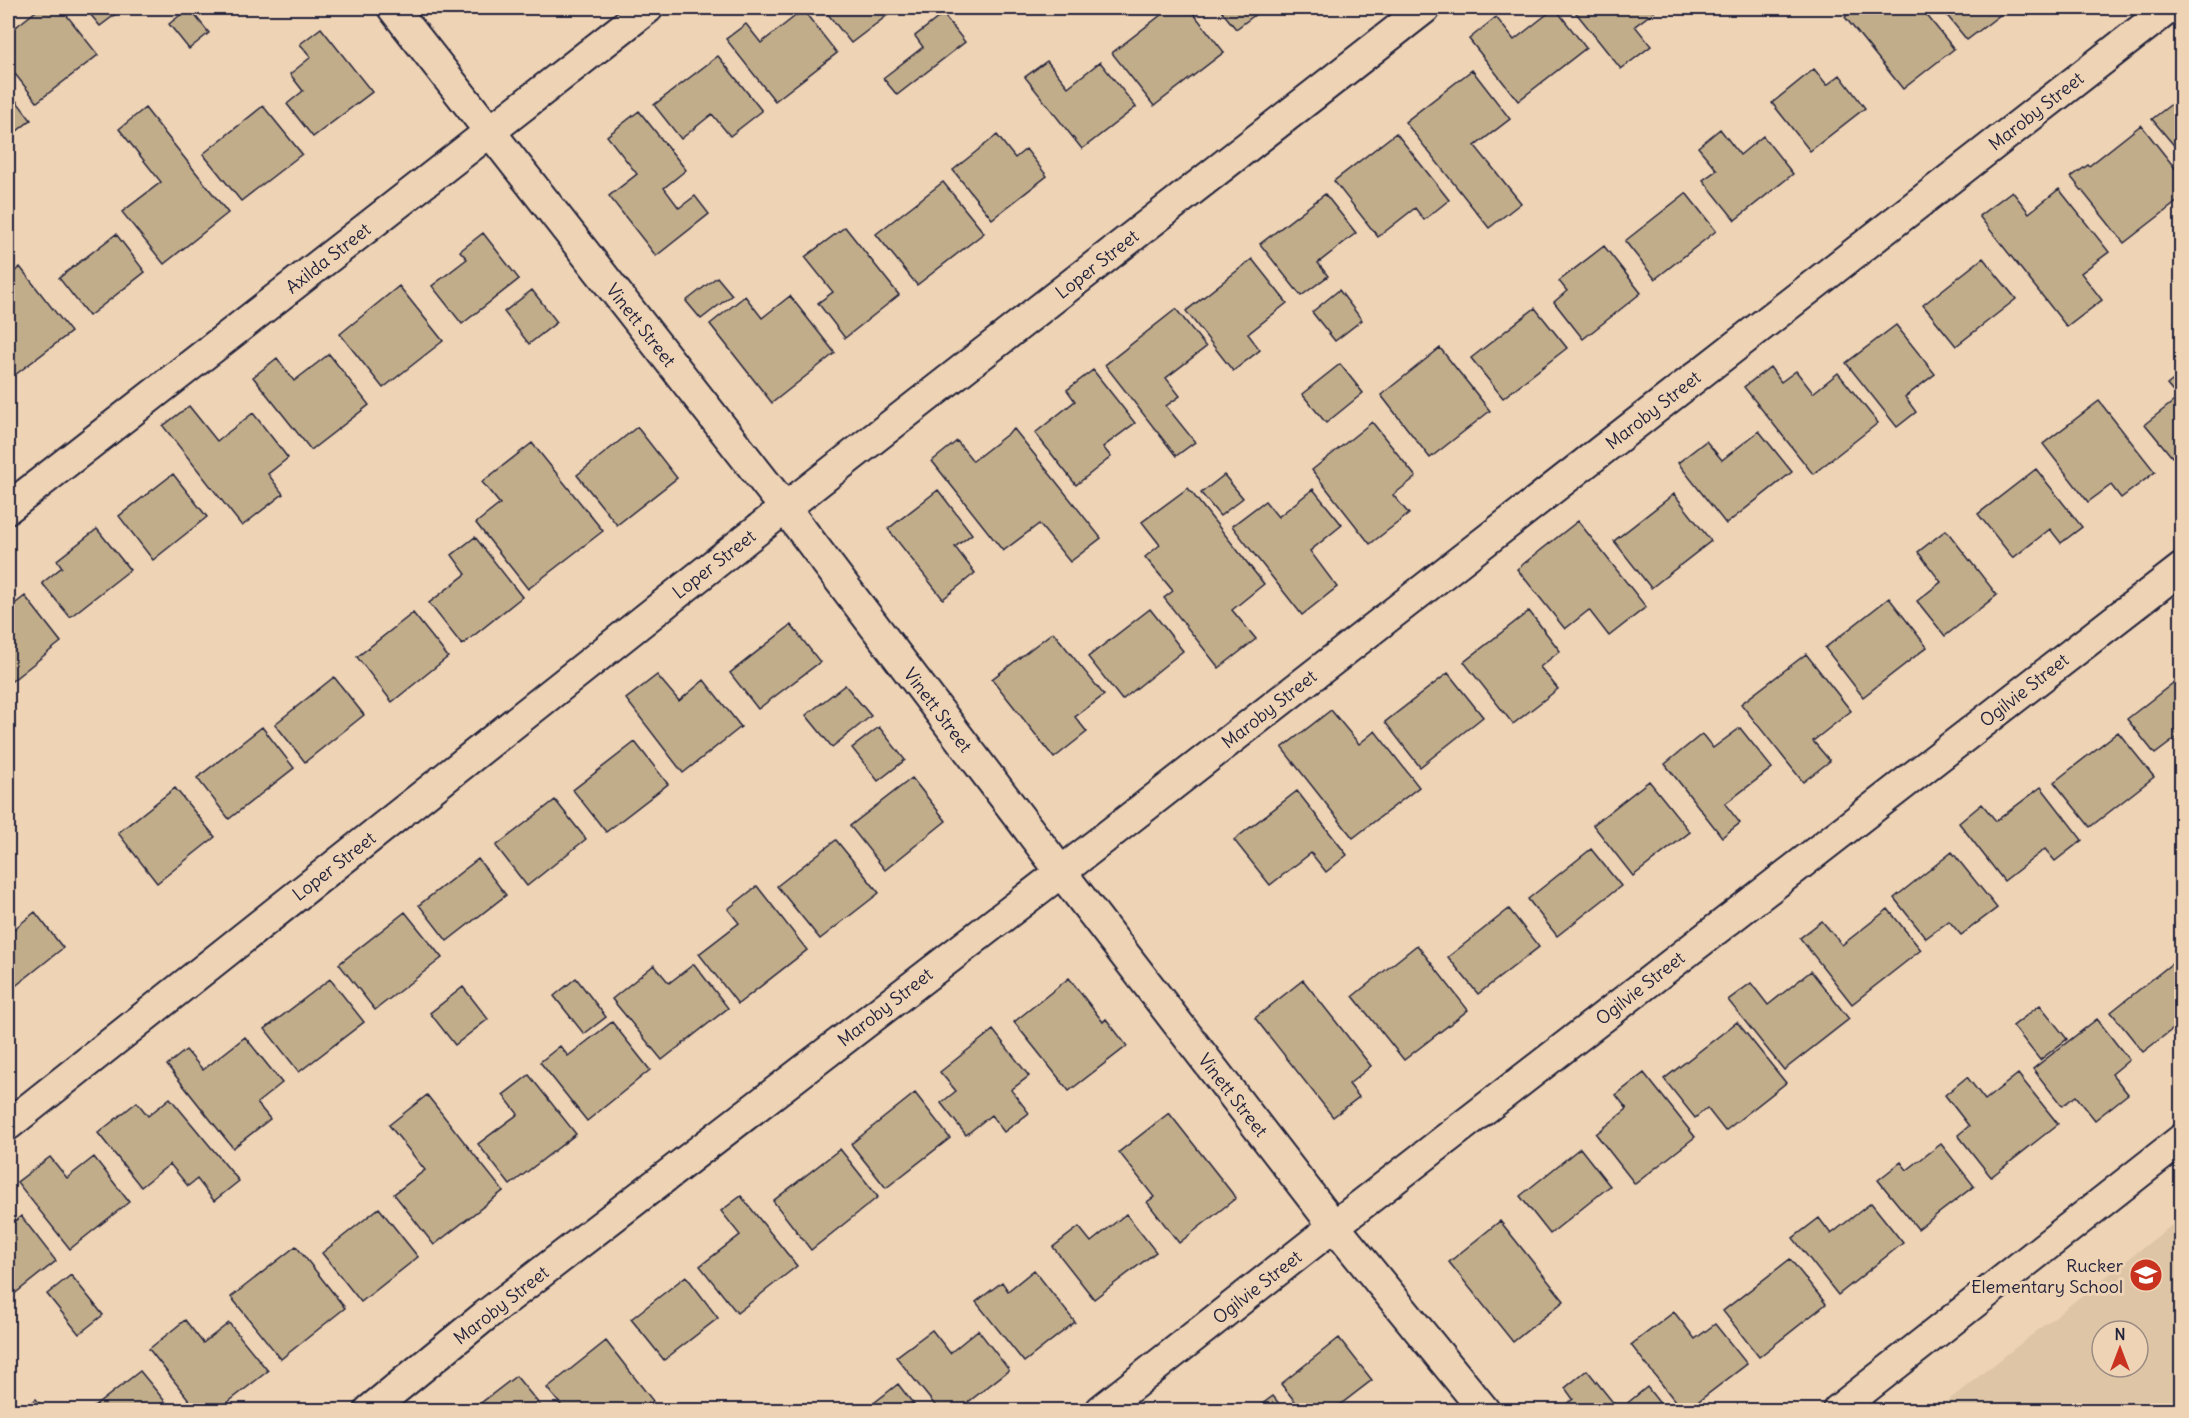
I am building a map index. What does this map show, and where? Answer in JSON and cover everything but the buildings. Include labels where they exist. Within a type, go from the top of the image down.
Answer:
[{"type":"street","name":"Vinett Street","points":[[393,8],[785,508],[1061,872],[1334,1226],[1484,1410]]},
{"type":"street","name":"Axilda Street","points":[[8,508],[648,8]]},
{"type":"street","name":"Loper Street","points":[[8,1125],[785,508],[1425,8]]},
{"type":"street","name":"Maroby Street","points":[[370,1410],[486,1315],[1061,872],[2169,8]]},
{"type":"street","name":"Ogilvie Street","points":[[1101,1410],[1334,1226],[2181,568]]},
{"type":"street","points":[[1838,1410],[2181,1139]]},
{"type":"shaded area","name":"Rucker Elementary School","points":[[2181,1218],[2181,1410],[1936,1410]]},
{"type":"place","name":"Rucker Elementary School","points":[[2146,1275]]}]
